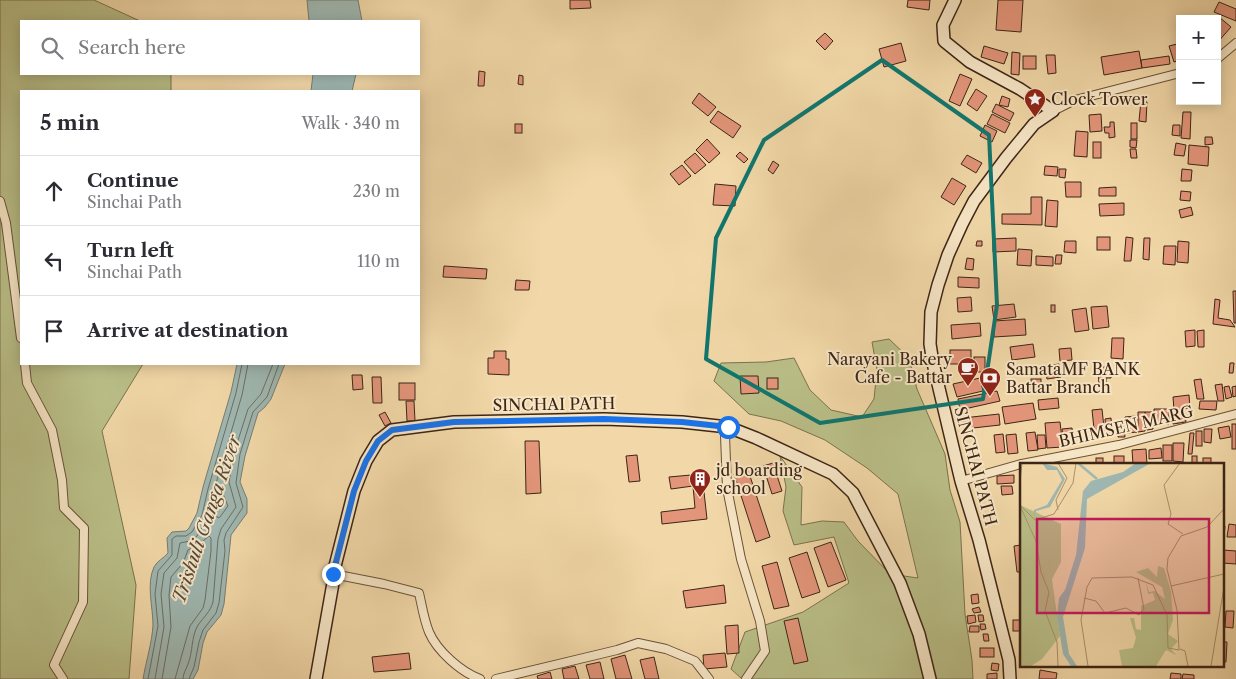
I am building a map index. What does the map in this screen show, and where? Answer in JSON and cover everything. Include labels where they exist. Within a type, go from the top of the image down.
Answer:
[{"type":"street","points":[[955,0],[943,25],[944,40],[970,62],[1020,89],[1053,111],[1075,100],[1176,74]]},
{"type":"street","points":[[1221,56],[1236,43]]},
{"type":"street","name":"SINCHAI PATH","points":[[1010,679],[1010,660],[961,481],[932,363],[930,344],[931,312],[948,255],[974,201],[1034,124],[1053,111]]},
{"type":"street","points":[[0,201],[6,223],[20,330]]},
{"type":"street","points":[[25,365],[27,383],[52,430],[62,480],[64,508],[84,528],[82,602],[54,665],[63,679]]},
{"type":"street","name":"BHIMSEN MARG","points":[[1026,463],[1119,445],[1236,414]]},
{"type":"street","name":"SINCHAI PATH","points":[[316,679],[333,574],[354,491],[366,461],[378,441],[392,430],[454,422],[604,419],[682,422],[728,427],[833,474],[852,493],[900,583],[919,634],[930,679]]},
{"type":"street","points":[[728,427],[725,434],[727,488],[741,559],[760,621],[765,651],[746,679]]},
{"type":"street","name":"BHIMSEN MARG","points":[[961,481],[1020,464]]},
{"type":"street","points":[[333,574],[419,593],[429,632],[447,657],[468,674],[480,679]]},
{"type":"street","points":[[496,679],[617,650],[638,643],[666,649],[695,661],[709,679]]},
{"type":"highlighted area","points":[[882,60],[989,135],[997,305],[983,399],[820,423],[706,359],[716,238],[764,140]]},
{"type":"green space","points":[[0,0],[94,0],[138,20],[20,20],[20,75],[171,75],[171,90],[20,90],[20,365],[142,365],[102,431],[136,585],[129,679],[0,679]]},
{"type":"green space","points":[[889,339],[909,358],[917,389],[945,454],[950,490],[960,522],[965,614],[973,679],[742,679],[731,669],[745,632],[803,612],[849,583],[834,537],[794,545],[783,511],[786,487],[780,456],[802,487],[801,525],[822,521],[844,522],[858,541],[890,574],[918,578],[898,494],[867,468],[825,440],[781,421],[749,414],[714,381],[721,363],[766,362],[794,358],[810,390],[831,410],[862,417],[874,399],[877,370],[872,342]]},
{"type":"water","points":[[307,0],[358,0],[362,20],[309,20]]},
{"type":"water","points":[[313,75],[356,75],[352,90],[311,90]]},
{"type":"water","name":"Trishuli Ganga River","points":[[237,365],[285,365],[271,399],[258,413],[245,456],[240,482],[247,499],[247,513],[231,535],[224,604],[221,615],[207,632],[198,670],[193,679],[143,679],[153,625],[150,581],[154,567],[168,553],[167,538],[172,532],[186,531],[197,513]]},
{"type":"building","points":[[570,0],[590,0],[591,8],[570,9]]},
{"type":"building","points":[[908,0],[930,0],[929,10],[907,7]]},
{"type":"building","points":[[998,0],[1023,0],[1021,32],[996,30]]},
{"type":"building","points":[[1219,2],[1236,9],[1236,21],[1214,12]]},
{"type":"building","points":[[1221,19],[1231,27],[1221,38]]},
{"type":"building","points":[[825,33],[833,41],[825,50],[816,41]]},
{"type":"building","points":[[901,43],[906,61],[884,67],[879,49]]},
{"type":"building","points":[[1176,44],[1176,61],[1174,62],[1169,46]]},
{"type":"building","points":[[984,46],[1008,53],[1004,64],[981,57]]},
{"type":"building","points":[[1139,51],[1142,68],[1104,75],[1101,57]]},
{"type":"building","points":[[1012,52],[1020,53],[1019,75],[1011,74]]},
{"type":"building","points":[[1046,55],[1055,55],[1056,73],[1048,74]]},
{"type":"building","points":[[1023,56],[1036,56],[1036,69],[1023,69]]},
{"type":"building","points":[[1169,56],[1170,64],[1142,68],[1141,60]]},
{"type":"building","points":[[479,71],[485,72],[484,86],[478,86]]},
{"type":"building","points":[[960,74],[972,79],[960,106],[949,101]]},
{"type":"building","points":[[519,75],[523,76],[523,85],[518,84]]},
{"type":"building","points":[[976,89],[987,96],[977,111],[967,104]]},
{"type":"building","points":[[699,93],[716,107],[708,116],[692,103]]},
{"type":"building","points":[[1002,96],[1010,99],[1008,107],[999,105]]},
{"type":"building","points":[[1141,101],[1147,102],[1146,122],[1139,121]]},
{"type":"building","points":[[996,104],[1014,113],[1010,121],[992,112]]},
{"type":"building","points":[[718,111],[741,126],[733,138],[710,122]]},
{"type":"building","points":[[1183,112],[1191,112],[1190,139],[1181,138]]},
{"type":"building","points":[[992,114],[1010,123],[1005,133],[987,124]]},
{"type":"building","points":[[1101,114],[1102,131],[1090,132],[1089,115]]},
{"type":"building","points":[[1110,122],[1114,122],[1115,137],[1109,138],[1109,133],[1105,133],[1104,127],[1110,127]]},
{"type":"building","points":[[1131,123],[1137,123],[1137,139],[1131,139]]},
{"type":"building","points":[[515,124],[522,124],[522,133],[515,133]]},
{"type":"building","points":[[985,125],[997,131],[992,142],[980,136]]},
{"type":"building","points":[[1173,125],[1180,125],[1180,136],[1172,135]]},
{"type":"building","points":[[1076,131],[1088,132],[1087,157],[1074,156]]},
{"type":"building","points":[[1205,137],[1212,137],[1213,144],[1205,145]]},
{"type":"building","points":[[707,139],[720,153],[709,163],[696,150]]},
{"type":"building","points":[[1130,140],[1137,140],[1136,148],[1130,147]]},
{"type":"building","points":[[1093,142],[1101,142],[1101,158],[1093,158]]},
{"type":"building","points":[[1176,143],[1186,145],[1184,156],[1174,155]]},
{"type":"building","points":[[1189,145],[1209,147],[1208,166],[1188,164]]},
{"type":"building","points":[[1130,149],[1136,149],[1137,158],[1131,158]]},
{"type":"building","points":[[740,152],[748,159],[744,163],[736,156]]},
{"type":"building","points":[[695,153],[706,165],[695,174],[684,162]]},
{"type":"building","points":[[967,155],[982,163],[976,173],[961,164]]},
{"type":"building","points":[[773,161],[779,165],[773,174],[768,170]]},
{"type":"building","points":[[682,165],[691,176],[679,185],[670,174]]},
{"type":"building","points":[[1045,166],[1058,167],[1057,176],[1044,175]]},
{"type":"building","points":[[1059,169],[1066,169],[1065,178],[1059,177]]},
{"type":"building","points":[[1182,169],[1192,170],[1191,181],[1181,181]]},
{"type":"building","points":[[952,178],[966,186],[954,205],[941,197]]},
{"type":"building","points":[[1065,182],[1081,182],[1081,197],[1066,197]]},
{"type":"building","points":[[715,184],[736,186],[735,206],[713,205]]},
{"type":"building","points":[[1116,187],[1116,196],[1099,196],[1099,188]]},
{"type":"building","points":[[1181,191],[1191,192],[1190,201],[1180,200]]},
{"type":"building","points":[[1031,197],[1042,197],[1042,225],[1002,224],[1002,214],[1031,214]]},
{"type":"building","points":[[1047,200],[1058,201],[1057,227],[1045,226]]},
{"type":"building","points":[[1124,203],[1124,215],[1100,216],[1099,204]]},
{"type":"building","points":[[1191,207],[1193,215],[1181,218],[1179,210]]},
{"type":"building","points":[[1097,237],[1110,237],[1110,250],[1097,250]]},
{"type":"building","points":[[1126,237],[1133,238],[1131,261],[1124,261]]},
{"type":"building","points":[[1016,238],[1016,251],[993,252],[993,239]]},
{"type":"building","points":[[1144,238],[1150,238],[1149,260],[1143,259]]},
{"type":"building","points":[[977,241],[982,241],[982,246],[976,246]]},
{"type":"building","points":[[1065,241],[1076,241],[1076,253],[1064,252]]},
{"type":"building","points":[[1178,241],[1189,242],[1188,263],[1177,262]]},
{"type":"building","points":[[1164,246],[1176,246],[1175,265],[1163,264]]},
{"type":"building","points":[[1018,249],[1032,250],[1031,266],[1017,265]]},
{"type":"building","points":[[1056,255],[1062,255],[1061,264],[1055,264]]},
{"type":"building","points":[[1036,256],[1053,257],[1053,266],[1036,265]]},
{"type":"building","points":[[967,258],[974,259],[973,270],[965,269]]},
{"type":"building","points":[[444,266],[487,269],[486,279],[443,277]]},
{"type":"building","points":[[958,277],[979,278],[979,288],[958,287]]},
{"type":"building","points":[[516,280],[530,281],[529,290],[515,290]]},
{"type":"building","points":[[1233,291],[1236,291],[1236,323],[1234,323]]},
{"type":"building","points":[[971,297],[972,311],[958,312],[957,298]]},
{"type":"building","points":[[1215,299],[1220,300],[1218,318],[1230,320],[1235,327],[1213,324]]},
{"type":"building","points":[[1014,304],[1016,317],[994,320],[992,306]]},
{"type":"building","points":[[1051,305],[1055,305],[1055,312],[1051,312]]},
{"type":"building","points":[[1107,306],[1109,327],[1093,329],[1091,307]]},
{"type":"building","points":[[1086,308],[1089,330],[1075,332],[1072,310]]},
{"type":"building","points":[[1025,319],[1026,335],[994,337],[994,321]]},
{"type":"building","points":[[980,323],[981,336],[952,339],[951,325]]},
{"type":"building","points":[[1195,330],[1195,346],[1186,347],[1185,331]]},
{"type":"building","points":[[1204,330],[1204,347],[1198,347],[1197,331]]},
{"type":"building","points":[[1112,338],[1124,338],[1123,359],[1111,358]]},
{"type":"building","points":[[1033,344],[1035,357],[1012,360],[1010,347]]},
{"type":"building","points":[[1071,348],[1072,360],[1060,361],[1059,349]]},
{"type":"building","points":[[950,350],[971,350],[971,364],[950,364]]},
{"type":"building","points":[[494,351],[506,351],[506,359],[509,359],[509,375],[488,374],[488,358],[494,358]]},
{"type":"building","points":[[974,357],[985,357],[985,372],[974,372]]},
{"type":"building","points":[[1230,363],[1234,363],[1233,373],[1229,373]]},
{"type":"building","points":[[1059,364],[1061,377],[1047,379],[1045,366]]},
{"type":"building","points":[[1098,367],[1111,367],[1111,378],[1106,378],[1106,384],[1099,385]]},
{"type":"building","points":[[352,375],[362,375],[363,389],[353,390]]},
{"type":"building","points":[[740,376],[758,376],[759,393],[741,394]]},
{"type":"building","points":[[372,377],[381,377],[382,403],[373,403]]},
{"type":"building","points":[[767,378],[778,378],[778,389],[767,389]]},
{"type":"building","name":"Narayani Bakery Cafe - Battar","points":[[980,378],[983,391],[957,397],[953,384]]},
{"type":"building","points":[[1031,379],[1041,379],[1041,391],[1031,391]]},
{"type":"building","points":[[1201,379],[1204,399],[1197,399],[1194,380]]},
{"type":"building","points":[[399,383],[415,383],[415,400],[399,400]]},
{"type":"building","points":[[1222,384],[1224,401],[1218,401],[1215,385]]},
{"type":"building","points":[[1229,386],[1232,397],[1226,399],[1224,387]]},
{"type":"building","points":[[1236,386],[1236,396],[1233,397],[1232,387]]},
{"type":"building","points":[[997,391],[1000,401],[960,410],[958,399]]},
{"type":"building","points":[[1189,395],[1190,408],[1174,410],[1173,397]]},
{"type":"building","points":[[1058,398],[1059,408],[1039,410],[1038,400]]},
{"type":"building","points":[[406,401],[414,401],[415,421],[407,421]]},
{"type":"building","points":[[1200,401],[1217,401],[1216,410],[1199,409]]},
{"type":"building","points":[[1033,403],[1036,419],[1005,424],[1002,407]]},
{"type":"building","points":[[1102,409],[1105,437],[1095,438],[1092,410]]},
{"type":"building","points":[[1154,409],[1169,409],[1169,424],[1155,425]]},
{"type":"building","points":[[1184,410],[1186,422],[1173,424],[1172,412]]},
{"type":"building","points":[[385,412],[391,423],[385,426],[379,415]]},
{"type":"building","points":[[1138,412],[1145,412],[1145,431],[1138,432]]},
{"type":"building","points":[[1145,412],[1152,412],[1153,429],[1147,430]]},
{"type":"building","points":[[999,414],[1000,425],[964,429],[963,418]]},
{"type":"building","points":[[1136,416],[1137,432],[1127,433],[1125,417]]},
{"type":"building","points":[[1111,418],[1112,432],[1106,433],[1105,419]]},
{"type":"building","points":[[1060,422],[1063,447],[1047,448],[1045,423]]},
{"type":"building","points":[[1232,424],[1236,424],[1236,449],[1232,449]]},
{"type":"building","points":[[1229,426],[1231,437],[1220,439],[1218,428]]},
{"type":"building","points":[[1118,427],[1124,427],[1125,437],[1118,437]]},
{"type":"building","points":[[1072,428],[1074,444],[1064,445],[1062,429]]},
{"type":"building","points":[[1204,429],[1212,429],[1211,443],[1204,442]]},
{"type":"building","points":[[1196,431],[1202,431],[1202,446],[1196,446]]},
{"type":"building","points":[[1035,432],[1038,450],[1028,451],[1026,433]]},
{"type":"building","points":[[1190,433],[1194,433],[1192,454],[1188,454]]},
{"type":"building","points":[[1003,434],[1005,452],[996,453],[994,435]]},
{"type":"building","points":[[1016,434],[1018,453],[1008,454],[1006,435]]},
{"type":"building","points":[[1037,435],[1045,435],[1046,448],[1038,449]]},
{"type":"building","points":[[525,441],[539,441],[541,493],[526,494]]},
{"type":"building","points":[[1173,443],[1184,443],[1183,462],[1173,461]]},
{"type":"building","points":[[1163,445],[1172,445],[1172,461],[1163,461]]},
{"type":"building","points":[[1161,448],[1162,458],[1149,459],[1149,450]]},
{"type":"building","points":[[1146,449],[1147,463],[1133,463],[1132,450]]},
{"type":"building","points":[[637,455],[640,481],[629,482],[626,456]]},
{"type":"building","points":[[1114,456],[1124,456],[1124,463],[1114,463]]},
{"type":"building","points":[[1192,456],[1197,456],[1197,463],[1192,463]]},
{"type":"building","points":[[1096,458],[1103,458],[1103,463],[1096,463]]},
{"type":"building","points":[[1203,458],[1211,458],[1211,463],[1203,463]]},
{"type":"building","points":[[773,463],[782,491],[772,494],[763,466]]},
{"type":"building","points":[[748,470],[770,537],[756,542],[734,474]]},
{"type":"building","name":"jd boarding school","points":[[702,474],[707,519],[662,524],[661,512],[695,508],[693,486],[671,489],[669,477]]},
{"type":"building","points":[[1014,475],[1014,483],[997,484],[997,476]]},
{"type":"building","points":[[1001,486],[1012,486],[1013,494],[1002,495]]},
{"type":"building","points":[[1229,524],[1236,525],[1236,537],[1227,537]]},
{"type":"building","points":[[831,542],[846,580],[828,587],[814,548]]},
{"type":"building","points":[[1020,545],[1020,572],[1017,572],[1014,546]]},
{"type":"building","points":[[1224,550],[1236,551],[1236,564],[1224,563]]},
{"type":"building","points":[[807,552],[820,592],[802,598],[789,558]]},
{"type":"building","points":[[777,562],[789,606],[774,609],[762,566]]},
{"type":"building","points":[[724,585],[726,603],[686,608],[683,591]]},
{"type":"building","points":[[978,594],[979,603],[972,604],[971,595]]},
{"type":"building","points":[[979,607],[981,612],[974,613],[972,609]]},
{"type":"building","points":[[1226,611],[1234,611],[1233,628],[1225,627]]},
{"type":"building","points":[[975,615],[976,622],[968,624],[967,616]]},
{"type":"building","points":[[978,615],[983,615],[984,621],[979,622]]},
{"type":"building","points":[[798,618],[808,661],[794,664],[784,621]]},
{"type":"building","points":[[1013,620],[1020,620],[1020,631],[1013,631]]},
{"type":"building","points":[[980,624],[985,624],[986,629],[981,630]]},
{"type":"building","points":[[738,625],[739,653],[727,654],[725,626]]},
{"type":"building","points":[[970,626],[979,626],[979,632],[969,632]]},
{"type":"building","points":[[983,634],[988,634],[989,641],[984,641]]},
{"type":"building","points":[[1224,642],[1227,642],[1226,662],[1224,662]]},
{"type":"building","points":[[980,648],[994,648],[994,657],[980,657]]},
{"type":"building","points":[[409,653],[411,669],[374,672],[372,657]]},
{"type":"building","points":[[725,653],[727,667],[704,669],[703,655]]},
{"type":"building","points":[[625,655],[632,679],[616,679],[611,659]]},
{"type":"building","points":[[654,657],[659,679],[645,679],[640,660]]},
{"type":"building","points":[[600,662],[604,679],[590,679],[586,665]]},
{"type":"building","points":[[992,663],[999,664],[998,671],[991,670]]},
{"type":"building","points":[[575,666],[579,679],[564,679],[562,669]]},
{"type":"building","points":[[1040,670],[1057,673],[1056,679],[1039,679]]},
{"type":"building","points":[[550,672],[552,679],[538,679],[537,676]]},
{"type":"building","points":[[997,673],[997,679],[987,679],[987,674]]},
{"type":"building","points":[[1171,673],[1181,674],[1181,679],[1170,679]]},
{"type":"building","points":[[1183,674],[1194,675],[1194,679],[1182,679]]},
{"type":"place","name":"Clock Tower","points":[[1035,118]]},
{"type":"place","name":"Narayani Bakery Cafe - Battar","points":[[968,387]]},
{"type":"place","name":"SamataMF BANK Battar Branch","points":[[990,397]]},
{"type":"place","name":"jd boarding school","points":[[700,498]]},
{"type":"route","points":[[333,574],[354,491],[366,461],[378,441],[392,430],[454,422],[604,419],[682,422],[728,427]]}]
